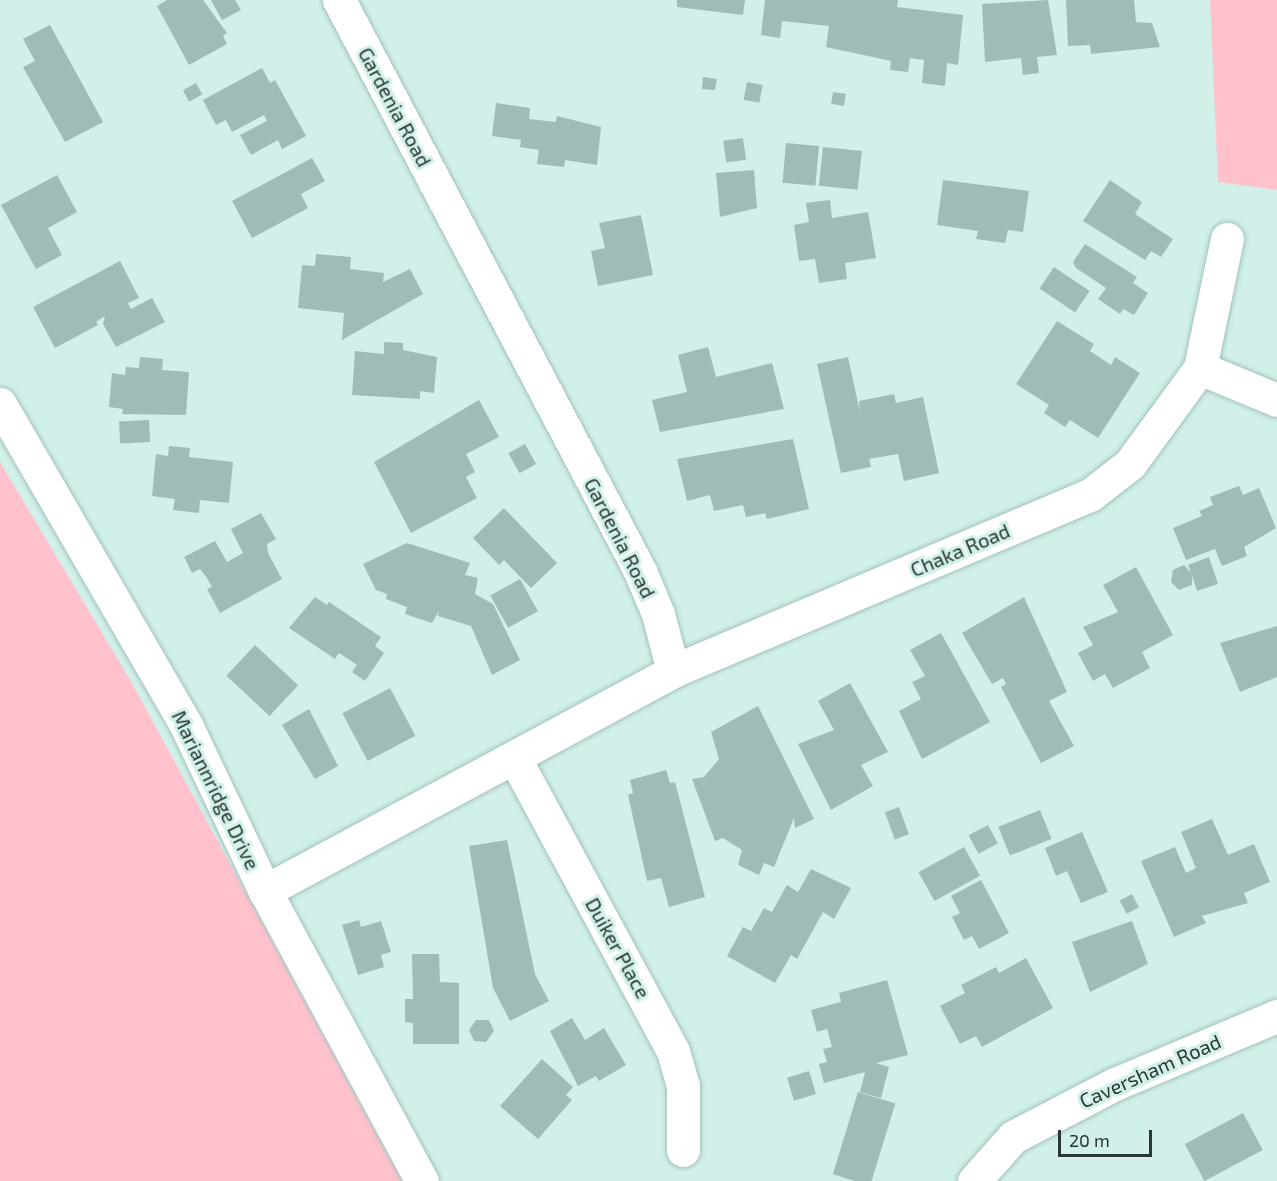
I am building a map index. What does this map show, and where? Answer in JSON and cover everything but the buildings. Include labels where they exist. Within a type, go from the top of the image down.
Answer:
[{"type":"street","name":"Gardenia Road","points":[[339,0],[640,571],[658,615],[673,671]]},
{"type":"street","name":"Chaka Road","points":[[673,671],[1090,495],[1130,464],[1200,368],[1227,239]]},
{"type":"street","points":[[1200,368],[1277,400]]},
{"type":"street","name":"Mariannridge Drive","points":[[0,404],[186,725],[266,891],[422,1181]]},
{"type":"street","points":[[266,891],[673,671]]},
{"type":"street","name":"Duiker Place","points":[[514,757],[673,1051],[683,1085],[683,1150]]},
{"type":"street","name":"Caversham Road","points":[[974,1181],[1013,1137],[1115,1084],[1277,1016]]},
{"type":"shaded area","points":[[1210,0],[1277,0],[1277,190],[1218,182]]},
{"type":"shaded area","points":[[0,462],[132,683],[402,1181],[0,1181]]}]
